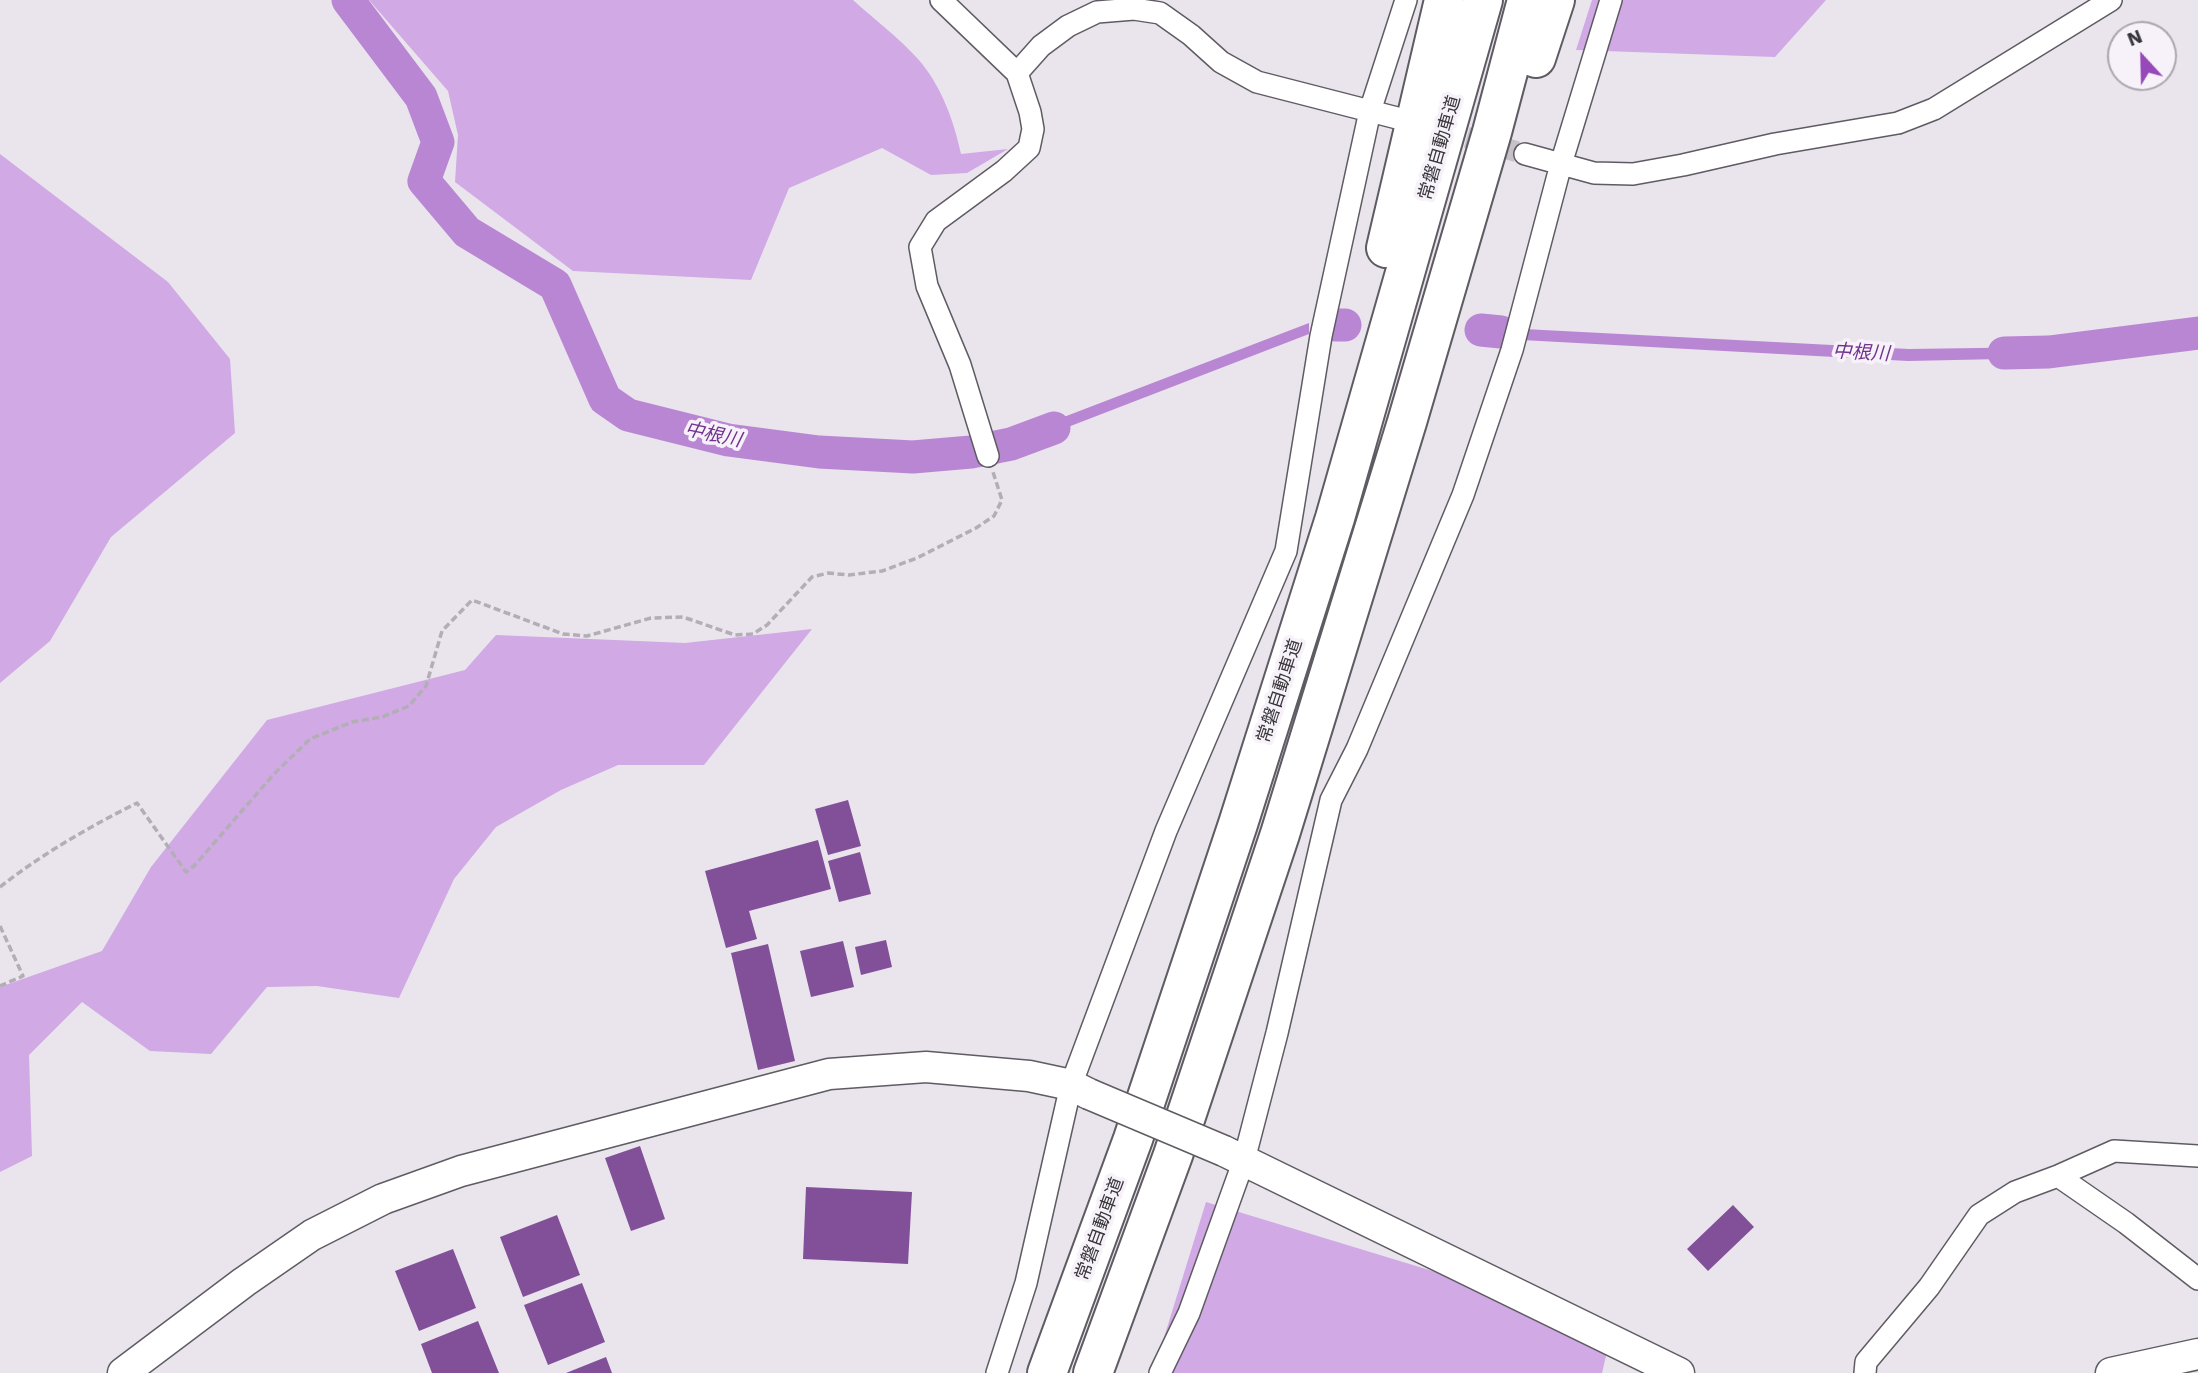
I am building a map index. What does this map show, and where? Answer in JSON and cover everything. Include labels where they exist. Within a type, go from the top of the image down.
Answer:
[{"type":"highway","points":[[1335,518],[1387,244],[1444,0]]},
{"type":"highway","name":"常磐自動車道","points":[[1047,1373],[1133,1139],[1238,824],[1335,518],[1483,0]]},
{"type":"highway","points":[[1093,1373],[1173,1155],[1276,847],[1407,422],[1488,145],[1527,0]]},
{"type":"highway","points":[[1407,422],[1510,138],[1555,0]]},
{"type":"street","points":[[941,0],[1017,73],[1033,129],[1029,148],[936,221],[920,247],[928,286],[960,365],[986,448]]},
{"type":"street","points":[[996,1373],[1026,1283],[1080,1089],[1166,831],[1286,551],[1321,336],[1370,111],[1406,0]]},
{"type":"street","points":[[1160,1373],[1189,1314],[1234,1155],[1277,1033],[1331,800],[1357,749],[1464,495],[1512,350],[1561,164],[1611,0]]},
{"type":"street","points":[[1525,154],[1594,173],[1633,174],[1775,144],[1898,123],[1934,109],[2111,0]]},
{"type":"street","points":[[1017,73],[1041,46],[1068,26],[1097,12],[1134,9],[1160,13],[1191,35],[1221,62],[1257,82],[1401,119]]},
{"type":"street","points":[[123,1373],[244,1282],[312,1235],[383,1199],[461,1171],[829,1074],[926,1067],[1029,1076],[1080,1089],[1234,1155],[1679,1373]]},
{"type":"street","points":[[1865,1373],[1866,1362],[1929,1287],[1979,1215],[2015,1192],[2058,1177],[2114,1151],[2198,1156]]},
{"type":"street","points":[[2058,1177],[2126,1223],[2198,1279]]},
{"type":"street","points":[[2111,1373],[2198,1354]]},
{"type":"path","points":[[0,887],[25,867],[136,803],[186,872],[274,774],[310,739],[352,722],[382,717],[409,706],[426,686],[442,631],[472,600],[563,634],[587,636],[651,618],[683,617],[734,635],[753,634],[767,625],[812,577],[828,573],[849,575],[882,571],[917,558],[994,516],[1002,500],[986,448]]},
{"type":"path","points":[[0,926],[23,976],[0,986]]},
{"type":"shaded area","points":[[369,0],[853,0],[903,44],[926,69],[945,104],[961,154],[1008,149],[967,173],[931,175],[882,148],[789,188],[751,280],[573,271],[455,182],[458,135],[448,91]]},
{"type":"shaded area","points":[[1592,0],[1826,0],[1775,57],[1576,50]]},
{"type":"shaded area","points":[[0,154],[168,282],[230,359],[235,433],[111,537],[50,641],[0,683]]},
{"type":"shaded area","points":[[812,629],[704,765],[618,765],[561,790],[496,827],[454,879],[399,998],[317,986],[267,987],[211,1054],[150,1051],[82,1002],[29,1055],[32,1156],[0,1172],[0,987],[102,951],[151,867],[267,720],[465,670],[496,635],[685,643]]},
{"type":"shaded area","points":[[1206,1202],[1613,1326],[1602,1373],[1153,1373]]},
{"type":"water","points":[[1309,323],[1309,334],[1011,449],[1009,438]]},
{"type":"water","points":[[1524,329],[1909,349],[2047,347],[2048,358],[1908,361],[1522,340]]},
{"type":"building","points":[[848,800],[861,846],[828,855],[815,809]]},
{"type":"building","points":[[818,840],[831,889],[749,911],[757,939],[726,948],[705,871]]},
{"type":"building","points":[[860,852],[871,894],[839,902],[828,861]]},
{"type":"building","points":[[886,940],[892,967],[861,975],[855,947]]},
{"type":"building","points":[[843,941],[854,987],[811,997],[800,951]]},
{"type":"building","points":[[768,944],[795,1061],[758,1070],[731,953]]},
{"type":"building","points":[[640,1146],[665,1219],[631,1231],[605,1158]]},
{"type":"building","points":[[806,1187],[912,1192],[908,1264],[803,1259]]},
{"type":"building","points":[[1733,1205],[1754,1227],[1708,1271],[1687,1249]]},
{"type":"building","points":[[557,1215],[580,1275],[523,1297],[500,1237]]},
{"type":"building","points":[[453,1249],[476,1308],[419,1331],[395,1271]]},
{"type":"building","points":[[582,1283],[605,1342],[548,1365],[524,1305]]},
{"type":"building","points":[[478,1321],[499,1373],[432,1373],[421,1344]]},
{"type":"building","points":[[606,1357],[612,1373],[566,1373]]},
{"type":"waterway","name":"中根川","points":[[348,0],[421,97],[438,142],[424,181],[467,232],[555,285],[605,399],[628,415],[728,440],[819,452],[913,457],[971,452],[1011,444],[1054,428]]},
{"type":"waterway","name":"中根川","points":[[1336,325],[1345,325]]},
{"type":"waterway","name":"中根川","points":[[1481,330],[1501,332]]},
{"type":"waterway","name":"中根川","points":[[2004,353],[2049,352],[2198,333]]},
{"type":"tunnel","points":[[1437,129],[1525,154]]}]
